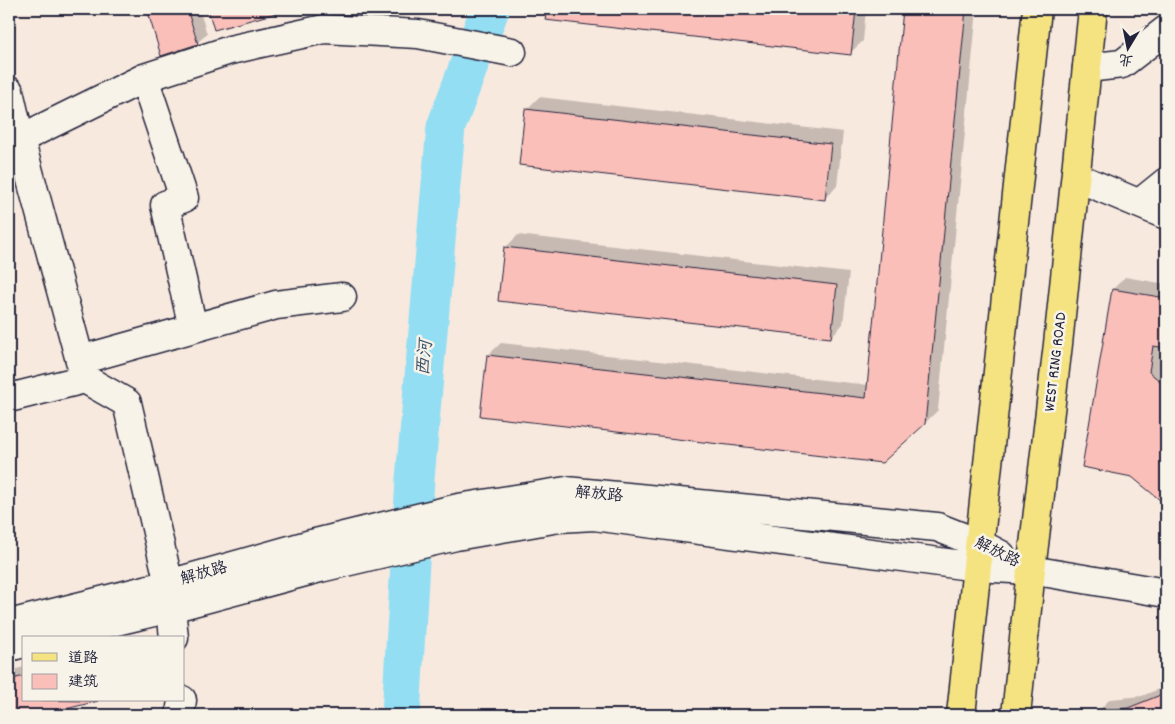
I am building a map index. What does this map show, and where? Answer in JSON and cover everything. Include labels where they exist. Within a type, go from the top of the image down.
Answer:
[{"type":"main road","points":[[961,715],[1037,9]]},
{"type":"main road","name":"WEST RING ROAD","points":[[1016,715],[1094,9]]},
{"type":"street","points":[[14,141],[144,78],[230,50],[324,29],[418,34],[512,52]]},
{"type":"street","points":[[1087,68],[1122,64],[1166,30]]},
{"type":"street","points":[[144,78],[184,198],[165,205],[193,328]]},
{"type":"street","points":[[9,90],[14,141],[83,370],[127,403],[170,596],[174,636]]},
{"type":"street","points":[[1076,177],[1166,215]]},
{"type":"street","points":[[1140,204],[1166,182]]},
{"type":"street","points":[[9,398],[193,328],[276,305],[342,297]]},
{"type":"street","name":"解放路","points":[[52,636],[170,596],[315,556],[458,508],[566,492],[937,527],[979,555]]},
{"type":"street","name":"解放路","points":[[315,556],[456,536],[559,518],[594,516],[979,555],[1031,570],[1166,593]]},
{"type":"street","name":"解放路","points":[[9,624],[170,596]]},
{"type":"street","points":[[9,646],[22,643]]},
{"type":"street","points":[[180,715],[182,702]]},
{"type":"building","points":[[147,9],[187,9],[198,44],[161,56]]},
{"type":"building","points":[[208,9],[291,9],[214,30]]},
{"type":"building","points":[[547,9],[856,10],[851,55],[545,20]]},
{"type":"building","points":[[903,9],[966,9],[925,424],[882,463],[480,416],[487,355],[866,398]]},
{"type":"building","points":[[525,109],[831,144],[825,200],[519,165]]},
{"type":"building","points":[[504,247],[837,285],[831,338],[498,301]]},
{"type":"building","points":[[1112,289],[1166,298],[1166,348],[1153,346],[1149,372],[1166,386],[1166,505],[1132,477],[1082,467]]},
{"type":"building","points":[[22,677],[22,702],[94,702],[42,715],[9,715],[9,680]]},
{"type":"building","points":[[1166,689],[1166,715],[1095,715],[1096,712],[1128,708],[1158,696]]},
{"type":"waterway","name":"西河","points":[[401,715],[415,479],[446,127],[490,9]]}]
